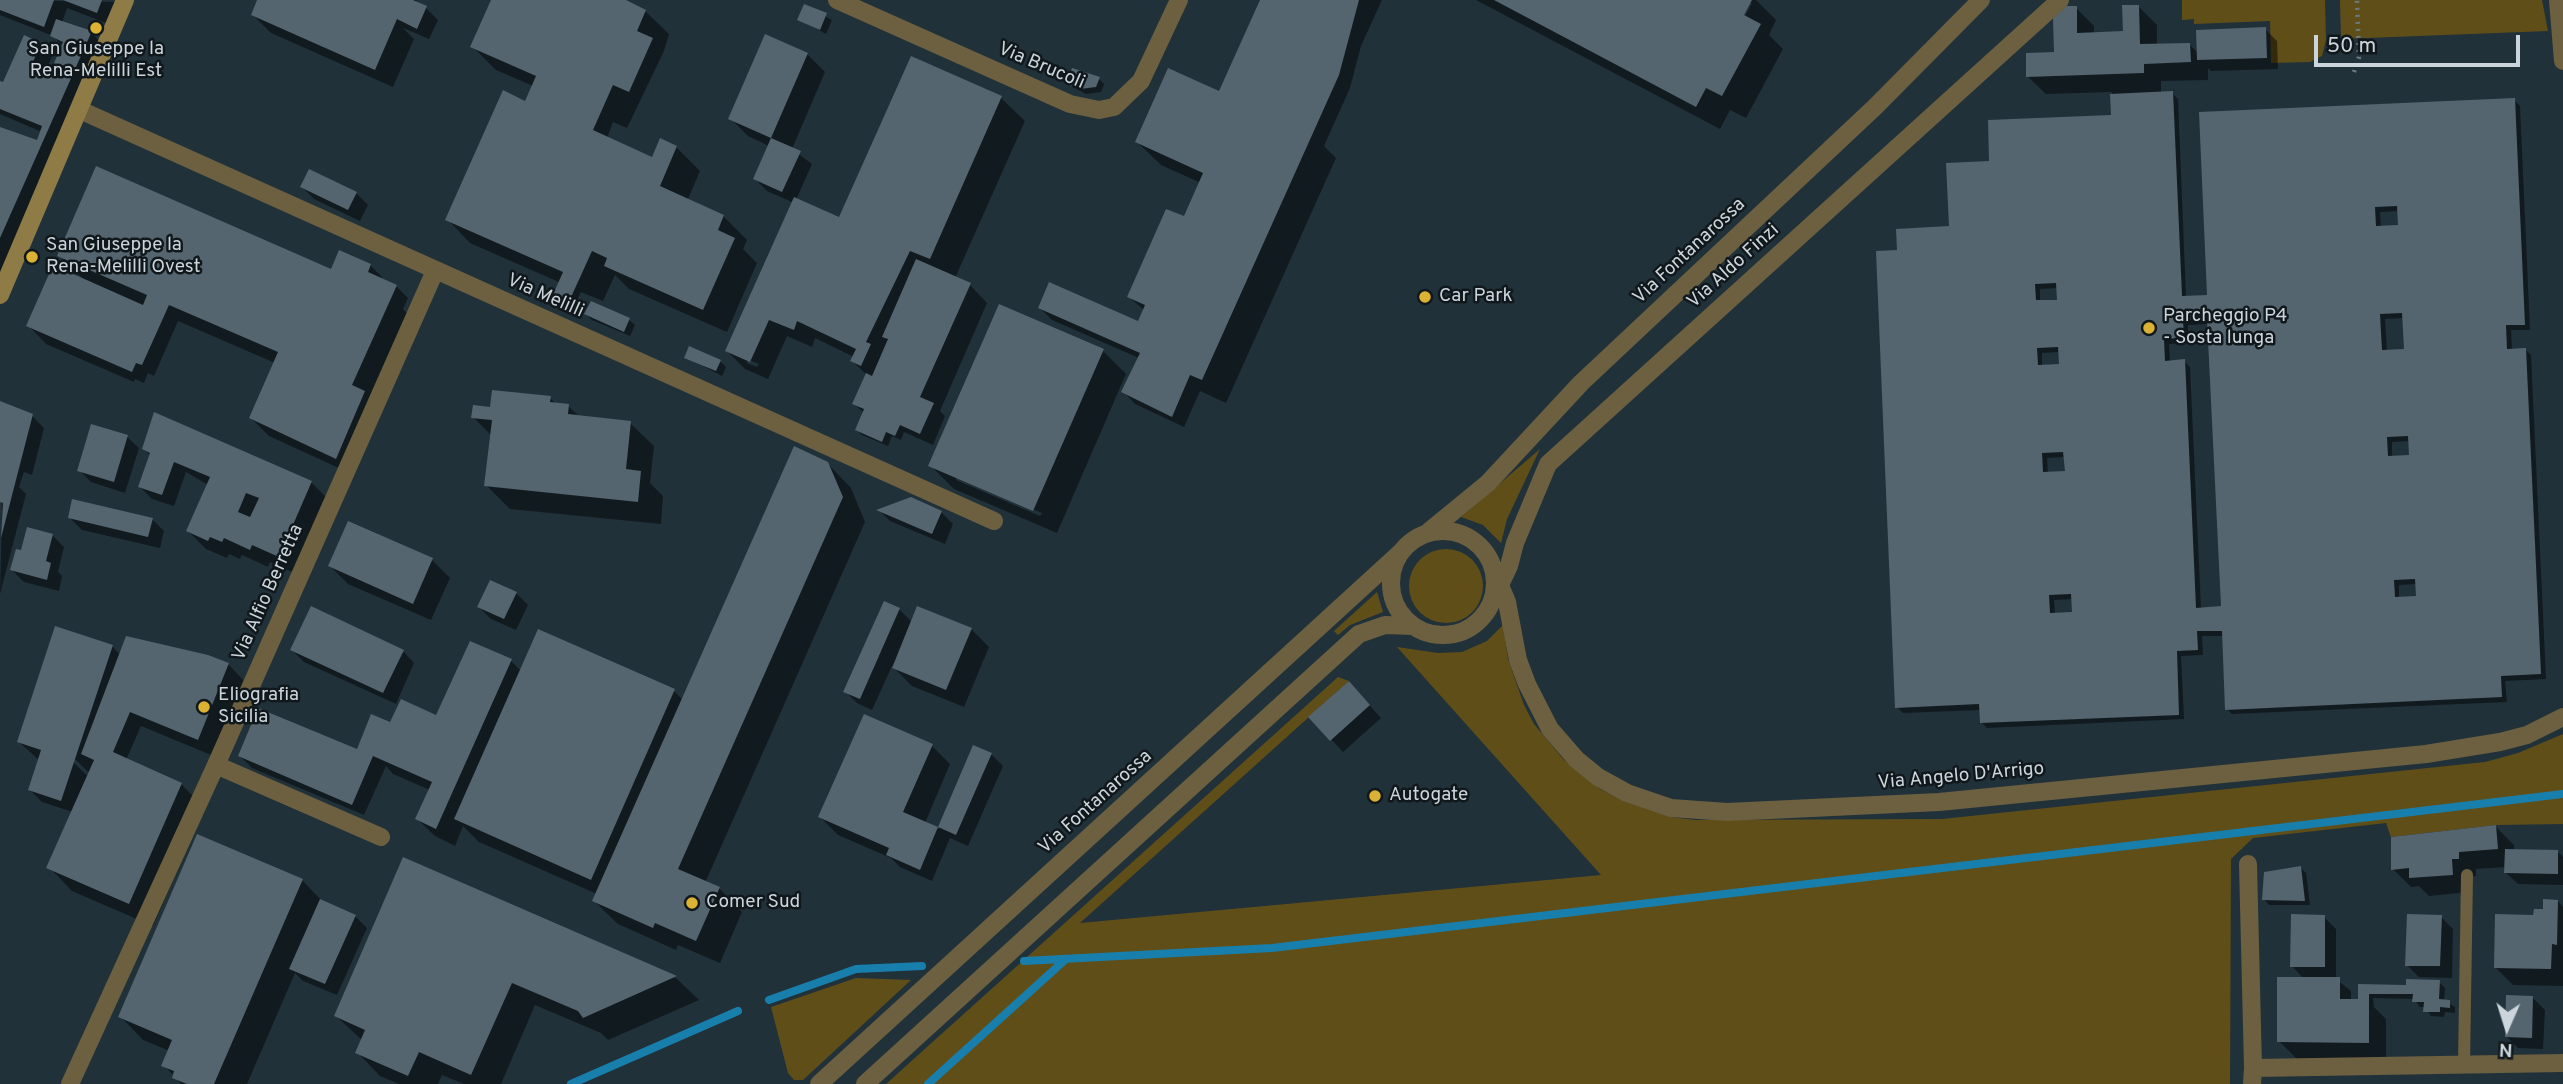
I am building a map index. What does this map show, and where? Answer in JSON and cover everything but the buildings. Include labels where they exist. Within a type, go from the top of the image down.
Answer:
[{"type":"main road","points":[[0,295],[125,0]]},
{"type":"street","name":"Via Brucoli","points":[[837,0],[1070,104],[1099,110],[1114,107],[1141,81],[1179,0]]},
{"type":"street","name":"Via Fontanarossa","points":[[1427,533],[1488,483],[1581,383],[1875,107],[1981,0]]},
{"type":"street","name":"Via Aldo Finzi","points":[[1413,626],[1435,635],[1458,633],[1479,622],[1492,602],[1498,579],[1548,464],[2060,0]]},
{"type":"street","points":[[2558,0],[2563,61]]},
{"type":"street","name":"Via Melilli","points":[[80,110],[994,521]]},
{"type":"street","name":"Via Alfio Berretta","points":[[70,1084],[216,765],[435,271]]},
{"type":"street","points":[[1413,626],[1397,607],[1391,576],[1400,553],[1409,543],[1427,533],[1451,531],[1473,540],[1489,557],[1498,579]]},
{"type":"street","name":"Via Fontanarossa","points":[[819,1084],[1400,553]]},
{"type":"street","name":"Via Angelo D'Arrigo","points":[[1498,579],[1527,684],[1555,736],[1576,759],[1614,786],[1653,804],[1694,811],[1939,802],[2426,754],[2500,742],[2539,730],[2563,717]]},
{"type":"street","points":[[866,1084],[1359,634],[1385,625],[1413,626]]},
{"type":"street","points":[[216,765],[381,837]]},
{"type":"street","points":[[2248,864],[2252,1076],[2464,1064],[2563,1063]]},
{"type":"lane","points":[[2464,1064],[2467,875]]},
{"type":"path","points":[[2354,72],[2359,57],[2357,0]]},
{"type":"shaded area","points":[[2182,0],[2325,0],[2326,40],[2322,56],[2310,62],[2271,63],[2270,21],[2194,24],[2194,19],[2182,20]]},
{"type":"shaded area","points":[[2340,0],[2542,0],[2548,31],[2341,39]]},
{"type":"shaded area","points":[[1540,449],[1507,519],[1501,543],[1483,525],[1461,517]]},
{"type":"shaded area","points":[[1446,549],[1467,555],[1477,565],[1483,586],[1477,607],[1467,617],[1446,623],[1425,617],[1415,607],[1409,586],[1415,565],[1425,555]]},
{"type":"shaded area","points":[[1377,592],[1383,612],[1350,625],[1338,635],[1334,631]]},
{"type":"shaded area","points":[[1503,625],[1508,659],[1524,705],[1534,724],[1564,760],[1600,789],[1624,801],[1671,817],[1695,820],[1942,819],[2485,762],[2518,753],[2563,734],[2563,824],[2496,825],[2391,837],[2386,823],[2253,838],[2231,859],[2230,1084],[886,1084],[1338,677],[1349,681],[1080,923],[1601,875],[1397,647],[1438,653],[1462,652],[1487,641]]},
{"type":"shaded area","points":[[856,978],[911,980],[803,1080],[794,1080],[788,1073],[771,1007]]},
{"type":"waterway","points":[[1024,961],[1272,948],[2563,794]]},
{"type":"waterway","points":[[928,1084],[1066,959]]},
{"type":"waterway","points":[[769,1000],[856,969],[922,966]]},
{"type":"waterway","points":[[571,1084],[738,1011]]},
{"type":"place","name":"San Giuseppe la Rena-Melilli Est","points":[[96,28]]},
{"type":"place","name":"San Giuseppe la Rena-Melilli Ovest","points":[[32,257]]},
{"type":"place","name":"Car Park","points":[[1425,297]]},
{"type":"place","name":"Parcheggio P4 - Sosta lunga","points":[[2149,328]]},
{"type":"place","name":"Eliografia Sicilia","points":[[204,707]]},
{"type":"place","name":"Autogate","points":[[1375,796]]},
{"type":"place","name":"Comer Sud","points":[[692,903]]}]
